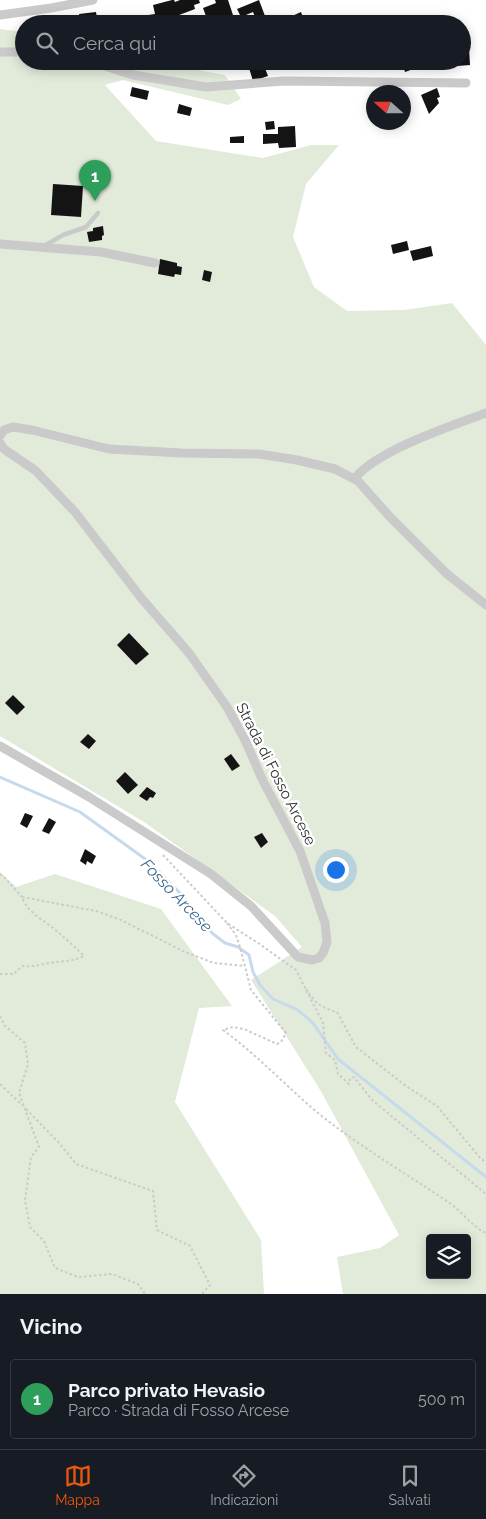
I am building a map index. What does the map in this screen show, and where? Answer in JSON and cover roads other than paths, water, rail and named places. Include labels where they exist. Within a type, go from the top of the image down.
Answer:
[{"type":"street","points":[[0,15],[92,0]]},
{"type":"street","points":[[0,52],[15,52]]},
{"type":"street","points":[[117,70],[133,75],[206,87],[290,81],[466,82]]},
{"type":"street","points":[[0,244],[101,252],[154,263]]},
{"type":"street","points":[[355,478],[368,465],[399,448],[486,413]]},
{"type":"street","points":[[1,433],[10,427],[115,449],[198,454],[267,455],[324,466],[343,472],[355,478],[390,517],[447,574],[486,605]]},
{"type":"street","name":"Strada di Fosso Arcese","points":[[0,443],[4,449],[42,476],[74,512],[142,599],[189,653],[227,707],[300,851],[325,923],[327,942],[323,954],[312,960],[306,960],[295,955],[266,921],[236,894],[198,866],[88,797],[0,746]]},
{"type":"lane","points":[[42,247],[63,235],[86,227],[98,213]]},
{"type":"waterway","name":"Fosso Arcese","points":[[0,777],[80,812],[148,861],[178,891],[212,933],[225,943],[238,947],[249,955],[253,972],[260,985],[273,999],[298,1010],[313,1023],[338,1059],[486,1177]]},
{"type":"place","name":"Parco privato Hevasio","points":[[95,201]]}]
